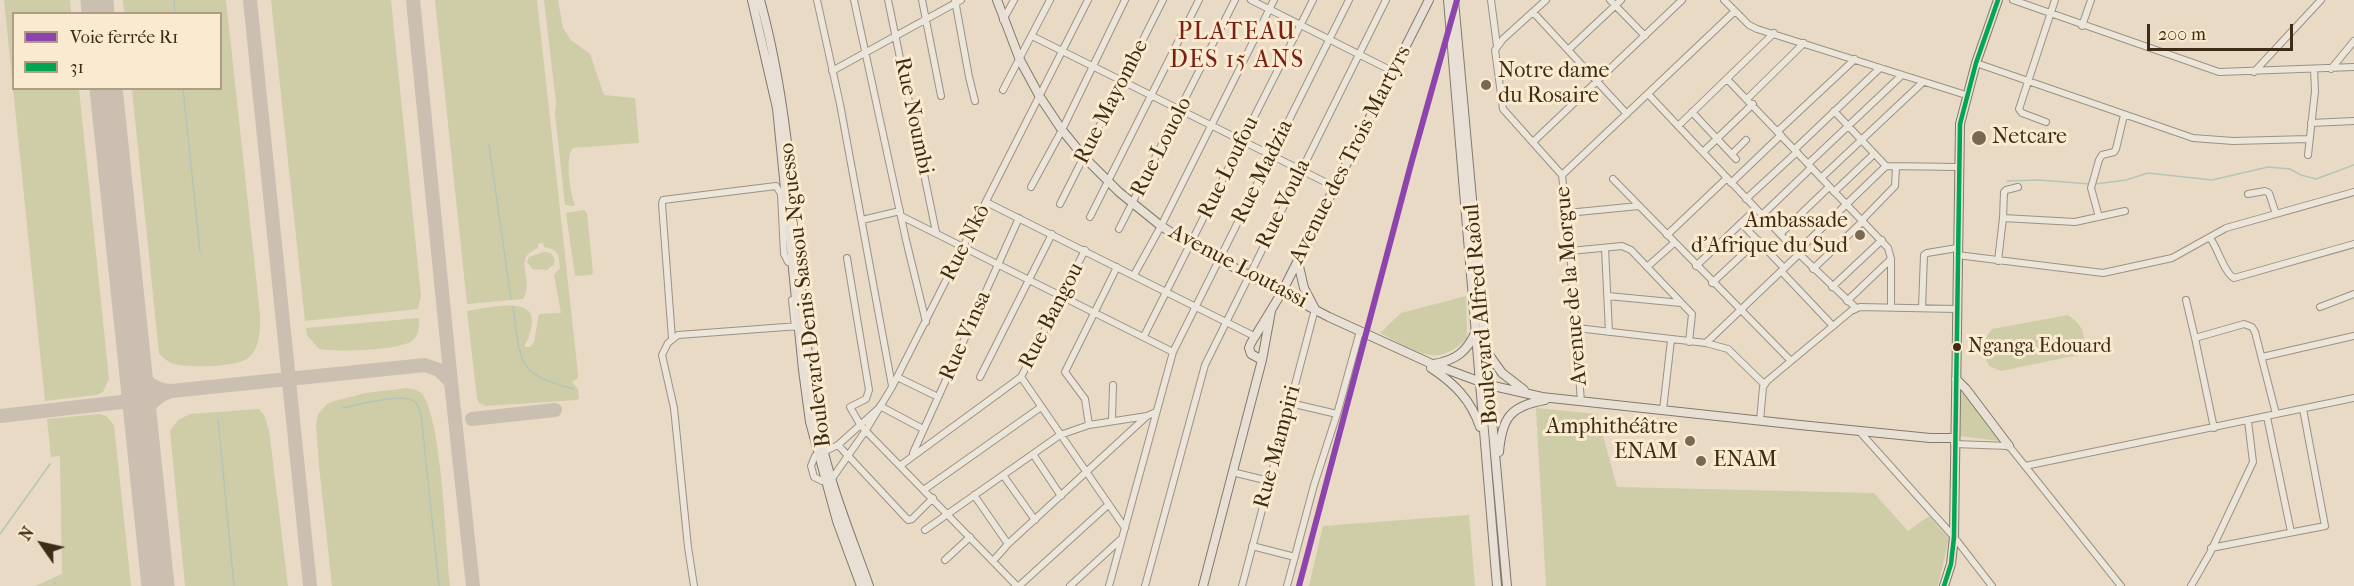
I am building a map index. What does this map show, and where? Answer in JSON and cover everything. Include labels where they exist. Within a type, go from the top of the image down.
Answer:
[{"type":"main road","name":"Boulevard Denis Sassou-Nguesso","points":[[752,0],[777,108],[790,262],[808,407],[837,521],[861,586]]},
{"type":"main road","name":"Boulevard Denis Sassou-Nguesso","points":[[760,0],[771,38],[784,109],[821,454]]},
{"type":"main road","name":"Avenue Loutassi","points":[[997,0],[1003,21],[1020,60],[1040,97],[1062,130],[1108,182],[1161,226],[1219,261],[1432,366],[1485,385],[1533,396],[1930,438]]},
{"type":"main road","name":"Avenue des Trois Martyrs","points":[[1254,336],[1282,292],[1429,0]]},
{"type":"main road","points":[[1448,0],[1476,330],[1485,385]]},
{"type":"main road","name":"Boulevard Alfred Raôul","points":[[1454,0],[1485,348],[1485,440],[1497,586]]},
{"type":"main road","points":[[1944,586],[1951,564],[1953,537],[1960,124],[1966,95],[1998,0]]},
{"type":"main road","points":[[1298,260],[1304,288],[1315,309]]},
{"type":"main road","name":"Avenue des Trois Martyrs","points":[[1203,586],[1262,360],[1272,309]]},
{"type":"main road","points":[[1432,366],[1461,355],[1471,343],[1476,330]]},
{"type":"main road","points":[[1254,336],[1249,351],[1255,358],[1262,360]]},
{"type":"main road","points":[[1485,348],[1502,373],[1533,396]]},
{"type":"main road","points":[[1432,366],[1461,392],[1474,412],[1485,440]]},
{"type":"main road","points":[[1956,379],[2009,446]]},
{"type":"main road","name":"Boulevard Alfred Raôul","points":[[1485,385],[1497,468],[1508,586]]},
{"type":"main road","points":[[1497,468],[1501,434],[1510,414],[1534,402],[1553,398]]},
{"type":"main road","points":[[1945,438],[1954,428]]},
{"type":"main road","points":[[1930,438],[1945,438],[1954,441]]},
{"type":"main road","points":[[1930,438],[1954,441]]},
{"type":"main road","name":"Boulevard Denis Sassou-Nguesso","points":[[828,481],[869,586]]},
{"type":"street","points":[[817,0],[862,220],[892,387]]},
{"type":"street","points":[[854,0],[926,322]]},
{"type":"street","name":"Rue Noumbi","points":[[888,0],[936,232]]},
{"type":"street","points":[[922,0],[941,96]]},
{"type":"street","points":[[1003,21],[1014,0]]},
{"type":"street","points":[[1003,90],[1050,0]]},
{"type":"street","name":"Rue Nkô","points":[[864,428],[892,387],[1088,0]]},
{"type":"street","points":[[1032,187],[1125,0]]},
{"type":"street","name":"Rue Mayombe","points":[[1060,204],[1163,0]]},
{"type":"street","points":[[1090,217],[1199,0]]},
{"type":"street","name":"Rue Louolo","points":[[1119,229],[1235,0]]},
{"type":"street","points":[[1251,0],[1394,72]]},
{"type":"street","points":[[1134,275],[1212,126],[1274,0]]},
{"type":"street","name":"Rue Loufou","points":[[1144,336],[1313,0]]},
{"type":"street","name":"Rue Madzia","points":[[1109,586],[1173,352],[1349,0]]},
{"type":"street","name":"Rue Voula","points":[[1145,586],[1205,365],[1386,0]]},
{"type":"street","name":"Avenue de la Morgue","points":[[1491,0],[1503,109],[1562,175],[1577,328],[1581,402]]},
{"type":"street","points":[[1497,46],[1546,0]]},
{"type":"street","points":[[1610,0],[1645,36]]},
{"type":"street","points":[[1568,50],[1621,0]]},
{"type":"street","points":[[1533,142],[1683,0]]},
{"type":"street","points":[[1724,0],[1752,27],[1966,95]]},
{"type":"street","points":[[2013,0],[2219,72],[2354,67]]},
{"type":"street","points":[[2046,122],[2019,111],[2055,0]]},
{"type":"street","points":[[2082,26],[2091,0]]},
{"type":"street","points":[[2254,72],[2321,0]]},
{"type":"street","points":[[832,71],[957,1],[975,101]]},
{"type":"street","points":[[1562,175],[1735,11]]},
{"type":"street","points":[[1533,12],[1627,114]]},
{"type":"street","points":[[1678,126],[1774,33]]},
{"type":"street","points":[[1032,36],[1335,187]]},
{"type":"street","points":[[2331,69],[2354,41]]},
{"type":"street","points":[[1747,99],[1804,44]]},
{"type":"street","points":[[1667,235],[1780,133],[1855,59]]},
{"type":"street","points":[[1976,63],[2124,115],[2205,140],[2309,139]]},
{"type":"street","points":[[1746,199],[1880,68]]},
{"type":"street","points":[[2308,155],[2315,91],[2314,69]]},
{"type":"street","points":[[1762,214],[1902,75]]},
{"type":"street","points":[[1727,79],[1888,248],[1891,259],[1891,308]]},
{"type":"street","points":[[1821,178],[1923,82]]},
{"type":"street","points":[[1648,94],[1813,269],[1856,308],[1956,309]]},
{"type":"street","points":[[1703,152],[1753,105]]},
{"type":"street","points":[[1834,111],[1886,166],[1958,167]]},
{"type":"street","points":[[1692,112],[1734,156],[1746,140]]},
{"type":"street","points":[[2099,216],[2091,188],[2100,157],[2116,148],[2124,115]]},
{"type":"street","points":[[2311,123],[2354,121]]},
{"type":"street","points":[[1834,192],[1874,154]]},
{"type":"street","points":[[1706,343],[1886,166]]},
{"type":"street","points":[[1813,269],[1895,186],[1896,167]]},
{"type":"street","points":[[1613,179],[1712,283],[1790,360]]},
{"type":"street","points":[[672,339],[663,200],[776,186],[781,194],[783,250],[790,262]]},
{"type":"street","points":[[1780,234],[1829,187]]},
{"type":"street","points":[[1998,261],[2004,192],[2018,187]]},
{"type":"street","points":[[2248,194],[2265,191],[2270,193],[2276,214]]},
{"type":"street","points":[[1922,308],[1924,255],[1927,253],[1957,252],[1998,261],[2103,273],[2172,258],[2226,228],[2354,192]]},
{"type":"street","points":[[986,202],[1254,336]]},
{"type":"street","points":[[1567,213],[1639,207]]},
{"type":"street","points":[[1696,266],[1756,209]]},
{"type":"street","points":[[2003,218],[2075,222],[2125,211]]},
{"type":"street","points":[[862,220],[901,213],[1173,352]]},
{"type":"street","name":"Rue Vinsa","points":[[913,454],[1020,218]]},
{"type":"street","points":[[1741,223],[1833,326]]},
{"type":"street","points":[[980,377],[1052,234]]},
{"type":"street","points":[[2211,238],[2218,248],[2228,275],[2234,278],[2354,244]]},
{"type":"street","points":[[1712,283],[1758,240]]},
{"type":"street","points":[[1832,287],[1882,240]]},
{"type":"street","points":[[1647,267],[1674,243]]},
{"type":"street","points":[[1570,251],[1626,247],[1692,316],[1689,342]]},
{"type":"street","points":[[1605,248],[1609,333]]},
{"type":"street","name":"Rue Bangou","points":[[901,465],[1021,377],[1085,250]]},
{"type":"street","points":[[847,258],[870,390],[866,399],[850,406],[864,428],[1015,585],[1108,504]]},
{"type":"street","points":[[1847,301],[1891,259]]},
{"type":"street","points":[[1089,425],[1084,399],[1065,372],[1118,267]]},
{"type":"street","points":[[2320,307],[2354,294]]},
{"type":"street","points":[[1608,296],[1682,303]]},
{"type":"street","points":[[2186,300],[2214,428]]},
{"type":"street","points":[[1760,421],[1764,384],[1790,360],[1856,308]]},
{"type":"street","name":"Rue Mampiri","points":[[1242,586],[1315,309]]},
{"type":"street","points":[[2195,338],[2244,324],[2248,325],[2255,332],[2276,414]]},
{"type":"street","points":[[694,586],[672,399],[662,354],[665,347],[678,335],[797,326]]},
{"type":"street","points":[[1577,328],[1706,343],[1728,349],[1764,384]]},
{"type":"street","points":[[1287,586],[1314,485],[1360,331]]},
{"type":"street","points":[[2262,357],[2354,336]]},
{"type":"street","points":[[1663,410],[1671,340]]},
{"type":"street","points":[[897,377],[938,397]]},
{"type":"street","points":[[1021,377],[1125,528]]},
{"type":"street","points":[[1112,420],[1113,385]]},
{"type":"street","points":[[2025,466],[2354,398]]},
{"type":"street","points":[[1290,403],[1337,414]]},
{"type":"street","points":[[925,489],[1041,407]]},
{"type":"street","points":[[879,408],[923,429]]},
{"type":"street","points":[[2211,548],[2325,526],[2303,409]]},
{"type":"street","points":[[925,530],[1060,435],[1089,425],[1147,416],[1156,412]]},
{"type":"street","points":[[993,561],[1008,544],[1147,416]]},
{"type":"street","points":[[2267,417],[2291,532]]},
{"type":"street","points":[[2191,586],[2253,462],[2248,421]]},
{"type":"street","points":[[821,454],[864,428]]},
{"type":"street","points":[[828,481],[864,428]]},
{"type":"street","points":[[1860,432],[1953,537],[1992,586]]},
{"type":"street","points":[[1954,441],[2009,446],[2121,586]]},
{"type":"street","points":[[838,445],[908,519],[912,519],[933,498]]},
{"type":"street","points":[[1033,454],[1061,496]]},
{"type":"street","points":[[1232,472],[1269,481]]},
{"type":"street","points":[[1003,475],[1035,520]]},
{"type":"street","points":[[974,495],[1008,544]]},
{"type":"street","points":[[945,560],[970,537]]},
{"type":"street","points":[[1070,586],[1122,539]]},
{"type":"street","points":[[1252,546],[1295,557]]},
{"type":"green space","points":[[4,0],[70,0],[71,12],[12,12],[12,78]]},
{"type":"green space","points":[[123,0],[226,0],[260,314],[258,344],[252,354],[242,361],[213,366],[181,365],[170,362],[159,354],[132,90],[222,90],[222,12],[124,12]]},
{"type":"green space","points":[[271,0],[391,0],[421,296],[418,309],[305,321]]},
{"type":"green space","points":[[435,0],[537,0],[578,374],[578,378],[572,382],[578,389],[579,398],[577,400],[486,406],[479,403],[477,399],[467,311],[495,306],[517,306],[525,309],[530,314],[532,322],[525,344],[525,347],[530,347],[534,342],[539,314],[561,313],[554,275],[560,268],[560,263],[555,251],[544,247],[543,243],[538,244],[538,248],[530,253],[524,264],[527,284],[523,299],[467,304]]},
{"type":"green space","points":[[544,0],[558,0],[563,28],[571,40],[590,54],[604,95],[635,98],[639,143],[573,148],[570,153],[570,185],[575,206],[565,205]]},
{"type":"green space","points":[[13,90],[79,90],[109,379],[103,392],[96,395],[45,401]]},
{"type":"green space","points":[[584,210],[587,213],[593,273],[575,276],[566,213]]},
{"type":"green space","points":[[544,252],[551,253],[555,260],[554,264],[547,270],[532,269],[527,262],[529,257]]},
{"type":"green space","points":[[1466,296],[1467,338],[1456,348],[1445,353],[1424,354],[1380,333],[1401,313]]},
{"type":"green space","points":[[2068,315],[2078,324],[2083,333],[2083,343],[2078,355],[2001,371],[1989,366],[1984,347],[1986,338],[1992,329]]},
{"type":"green space","points":[[419,318],[418,333],[413,340],[406,344],[382,348],[319,349],[307,335],[306,328]]},
{"type":"green space","points":[[407,388],[423,395],[435,431],[450,586],[332,586],[319,466],[316,424],[318,414],[327,404],[334,401],[366,393]]},
{"type":"green space","points":[[1963,389],[2002,439],[2000,441],[1960,436],[1960,390]]},
{"type":"green space","points":[[1536,408],[1597,414],[1617,487],[1874,493],[1908,531],[1929,516],[1949,538],[1938,586],[1546,586]]},
{"type":"green space","points":[[259,409],[264,415],[269,430],[288,586],[185,586],[170,431],[178,420],[190,414]]},
{"type":"green space","points":[[99,414],[106,416],[114,425],[131,586],[35,586],[62,574],[60,456],[51,457],[47,419]]},
{"type":"green space","points":[[1469,515],[1475,586],[1309,586],[1323,526]]},
{"type":"waterway","points":[[174,0],[175,12]]},
{"type":"waterway","points":[[183,90],[200,252]]},
{"type":"waterway","points":[[489,145],[511,299]]},
{"type":"waterway","points":[[2095,184],[2126,180],[2148,173],[2212,180],[2268,167],[2290,169],[2316,179],[2354,165]]},
{"type":"waterway","points":[[2007,181],[2039,180],[2090,184]]},
{"type":"waterway","points":[[513,307],[520,353],[524,363],[541,378],[574,389]]},
{"type":"waterway","points":[[343,408],[400,398],[414,401],[417,405],[421,414],[439,586]]},
{"type":"waterway","points":[[218,419],[234,586]]},
{"type":"waterway","points":[[0,534],[50,464]]},
{"type":"taxiway","points":[[250,0],[310,586]]},
{"type":"taxiway","points":[[413,0],[451,382]]},
{"type":"taxiway","points":[[134,358],[139,371],[147,381],[157,388],[171,391]]},
{"type":"taxiway","points":[[141,425],[151,404],[160,396],[171,391],[425,365],[439,370],[451,382],[473,586]]},
{"type":"taxiway","points":[[0,416],[139,400]]},
{"type":"taxiway","points":[[472,419],[555,410]]},
{"type":"runway","points":[[97,0],[98,12]]},
{"type":"runway","points":[[106,90],[158,586]]},
{"type":"rail line","name":"R1","points":[[1299,586],[1457,0]]},
{"type":"transit line","name":"31","points":[[1944,586],[1951,564],[1954,537],[1960,124],[1976,63],[1998,0]]},
{"type":"place","name":"Notre dame du Rosaire","points":[[1486,85]]},
{"type":"place","name":"Netcare","points":[[1979,138]]},
{"type":"place","name":"Ambassade d'Afrique du Sud","points":[[1860,235]]},
{"type":"place","name":"Nganga Edouard","points":[[1957,347]]},
{"type":"place","name":"Amphithéâtre ENAM","points":[[1690,441]]},
{"type":"place","name":"ENAM","points":[[1701,461]]},
{"type":"district","name":"PLATEAU DES 15 ANS","points":[[1237,47]]}]
